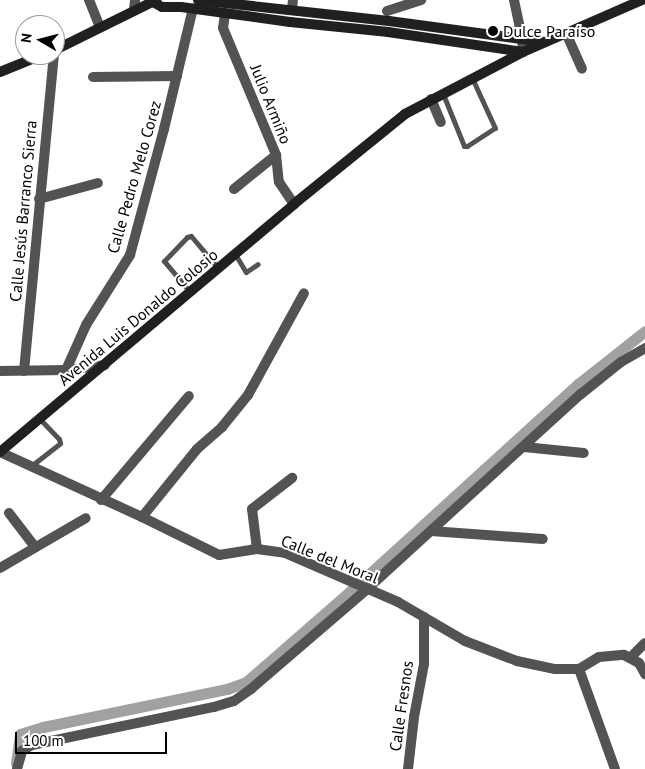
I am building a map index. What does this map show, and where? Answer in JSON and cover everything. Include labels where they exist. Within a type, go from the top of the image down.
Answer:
[{"type":"main road","name":"Avenida Luis Donaldo Colosio","points":[[0,452],[191,293],[307,193],[405,114],[472,77],[523,52],[642,0]]},
{"type":"main road","points":[[65,45],[100,27],[134,5],[155,1],[162,7],[196,4],[226,6],[292,5],[388,16],[545,42]]},
{"type":"main road","points":[[226,6],[523,52]]},
{"type":"main road","points":[[0,72],[17,65]]},
{"type":"street","points":[[89,0],[100,27]]},
{"type":"street","points":[[384,0],[388,16],[421,0]]},
{"type":"street","points":[[514,0],[523,52]]},
{"type":"street","name":"Calle Pedro Melo Corez","points":[[66,370],[86,325],[130,255],[196,4]]},
{"type":"street","name":"Julio Armiño","points":[[226,6],[223,28],[276,156],[279,182],[294,204]]},
{"type":"street","points":[[566,33],[582,70]]},
{"type":"street","name":"Calle Jesús Barranco Sierra","points":[[24,371],[53,65]]},
{"type":"street","points":[[93,77],[177,76]]},
{"type":"street","points":[[431,99],[441,122]]},
{"type":"street","points":[[234,189],[276,156]]},
{"type":"street","points":[[39,199],[98,183]]},
{"type":"street","points":[[139,515],[197,449],[222,427],[248,395],[304,293]]},
{"type":"street","points":[[17,769],[22,751],[32,745],[234,701],[252,689],[361,587],[431,531],[581,394],[621,362],[645,348]]},
{"type":"street","points":[[0,371],[66,370],[105,365]]},
{"type":"street","points":[[104,501],[189,396]]},
{"type":"street","points":[[524,447],[584,453]]},
{"type":"street","name":"Calle del Moral","points":[[0,452],[104,501],[139,515],[219,555],[257,549],[285,553],[398,602],[465,641],[517,661],[555,670],[579,668],[598,657],[624,655],[630,658]]},
{"type":"street","points":[[257,549],[252,509],[292,478]]},
{"type":"street","points":[[9,513],[35,547]]},
{"type":"street","points":[[0,568],[86,518]]},
{"type":"street","points":[[431,531],[543,539]]},
{"type":"street","name":"Calle Fresnos","points":[[408,769],[414,717],[424,664],[424,617]]},
{"type":"street","points":[[645,643],[630,658],[639,663],[645,674]]},
{"type":"street","points":[[579,668],[615,769]]},
{"type":"lane","points":[[443,93],[464,146],[467,146],[496,128],[472,77]]},
{"type":"lane","points":[[191,293],[164,261],[187,237],[191,236],[219,268]]},
{"type":"lane","points":[[235,254],[246,272],[258,264]]},
{"type":"lane","points":[[31,467],[60,444],[59,439],[40,419]]},
{"type":"waterway","points":[[16,763],[20,734],[43,727],[227,689],[246,682],[357,585],[578,384],[645,331]]},
{"type":"place","name":"Dulce Paraíso","points":[[493,31]]}]
